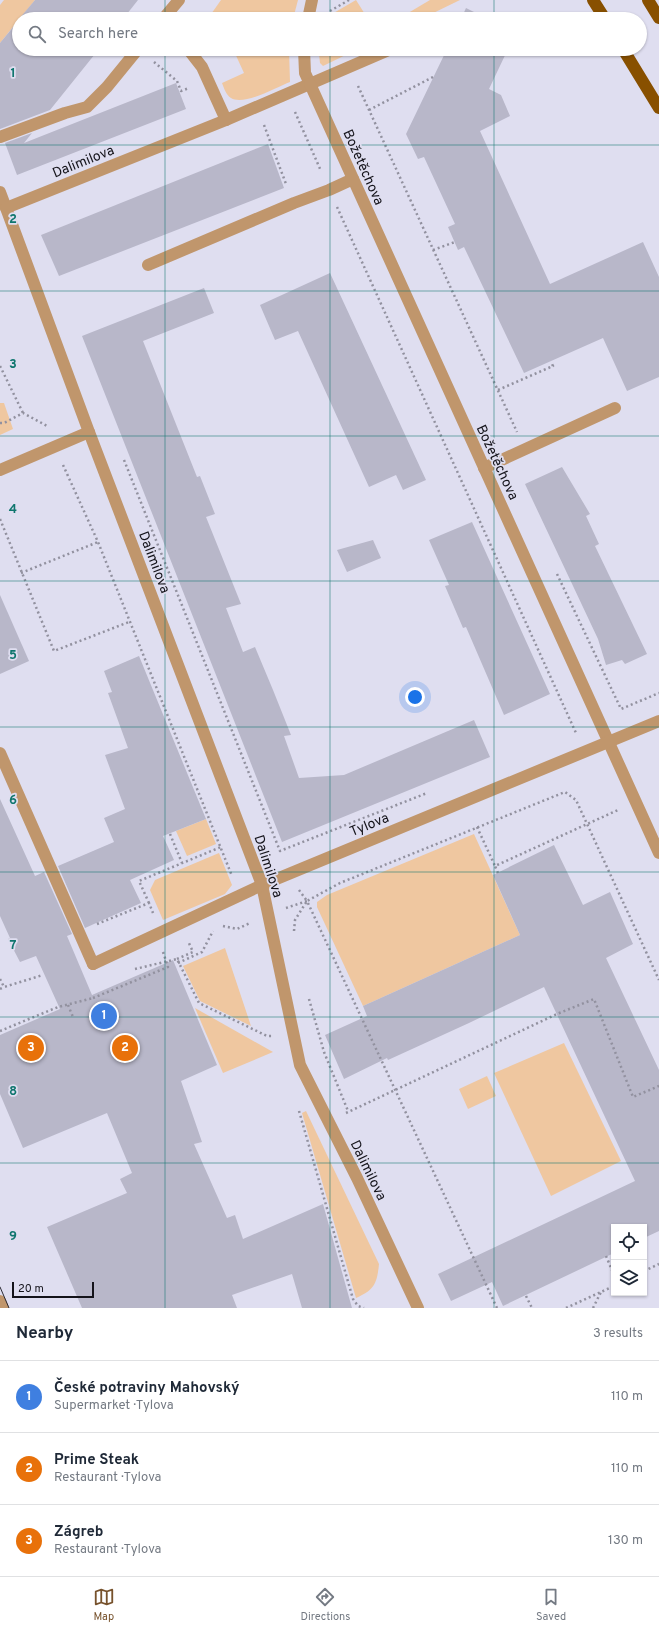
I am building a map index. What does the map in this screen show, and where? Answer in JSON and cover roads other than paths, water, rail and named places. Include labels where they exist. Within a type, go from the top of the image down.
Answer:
[{"type":"highway","points":[[593,0],[601,12]]},
{"type":"highway","points":[[648,0],[659,18]]},
{"type":"highway","points":[[627,56],[659,108]]},
{"type":"street","points":[[169,12],[179,0]]},
{"type":"street","points":[[309,12],[312,0]]},
{"type":"street","points":[[0,137],[65,113],[87,107],[107,87],[132,56]]},
{"type":"street","points":[[193,56],[202,67],[226,120]]},
{"type":"street","name":"Božetěchova","points":[[304,56],[305,73],[659,853]]},
{"type":"street","name":"Dalimilova","points":[[375,56],[226,120],[6,208],[89,432],[262,885],[300,1065],[357,1178],[418,1308]]},
{"type":"street","points":[[148,265],[353,179]]},
{"type":"street","points":[[0,192],[6,208]]},
{"type":"street","points":[[484,468],[615,408]]},
{"type":"street","points":[[0,470],[89,432]]},
{"type":"street","name":"Tylova","points":[[0,753],[93,964],[262,885],[659,721]]},
{"type":"street","points":[[0,1301],[3,1308]]},
{"type":"tram line","points":[[0,1287],[9,1308]]},
{"type":"place","name":"České potraviny Mahovský","points":[[104,1016]]},
{"type":"place","name":"Zágreb","points":[[31,1048]]},
{"type":"place","name":"Prime Steak","points":[[125,1048]]}]
